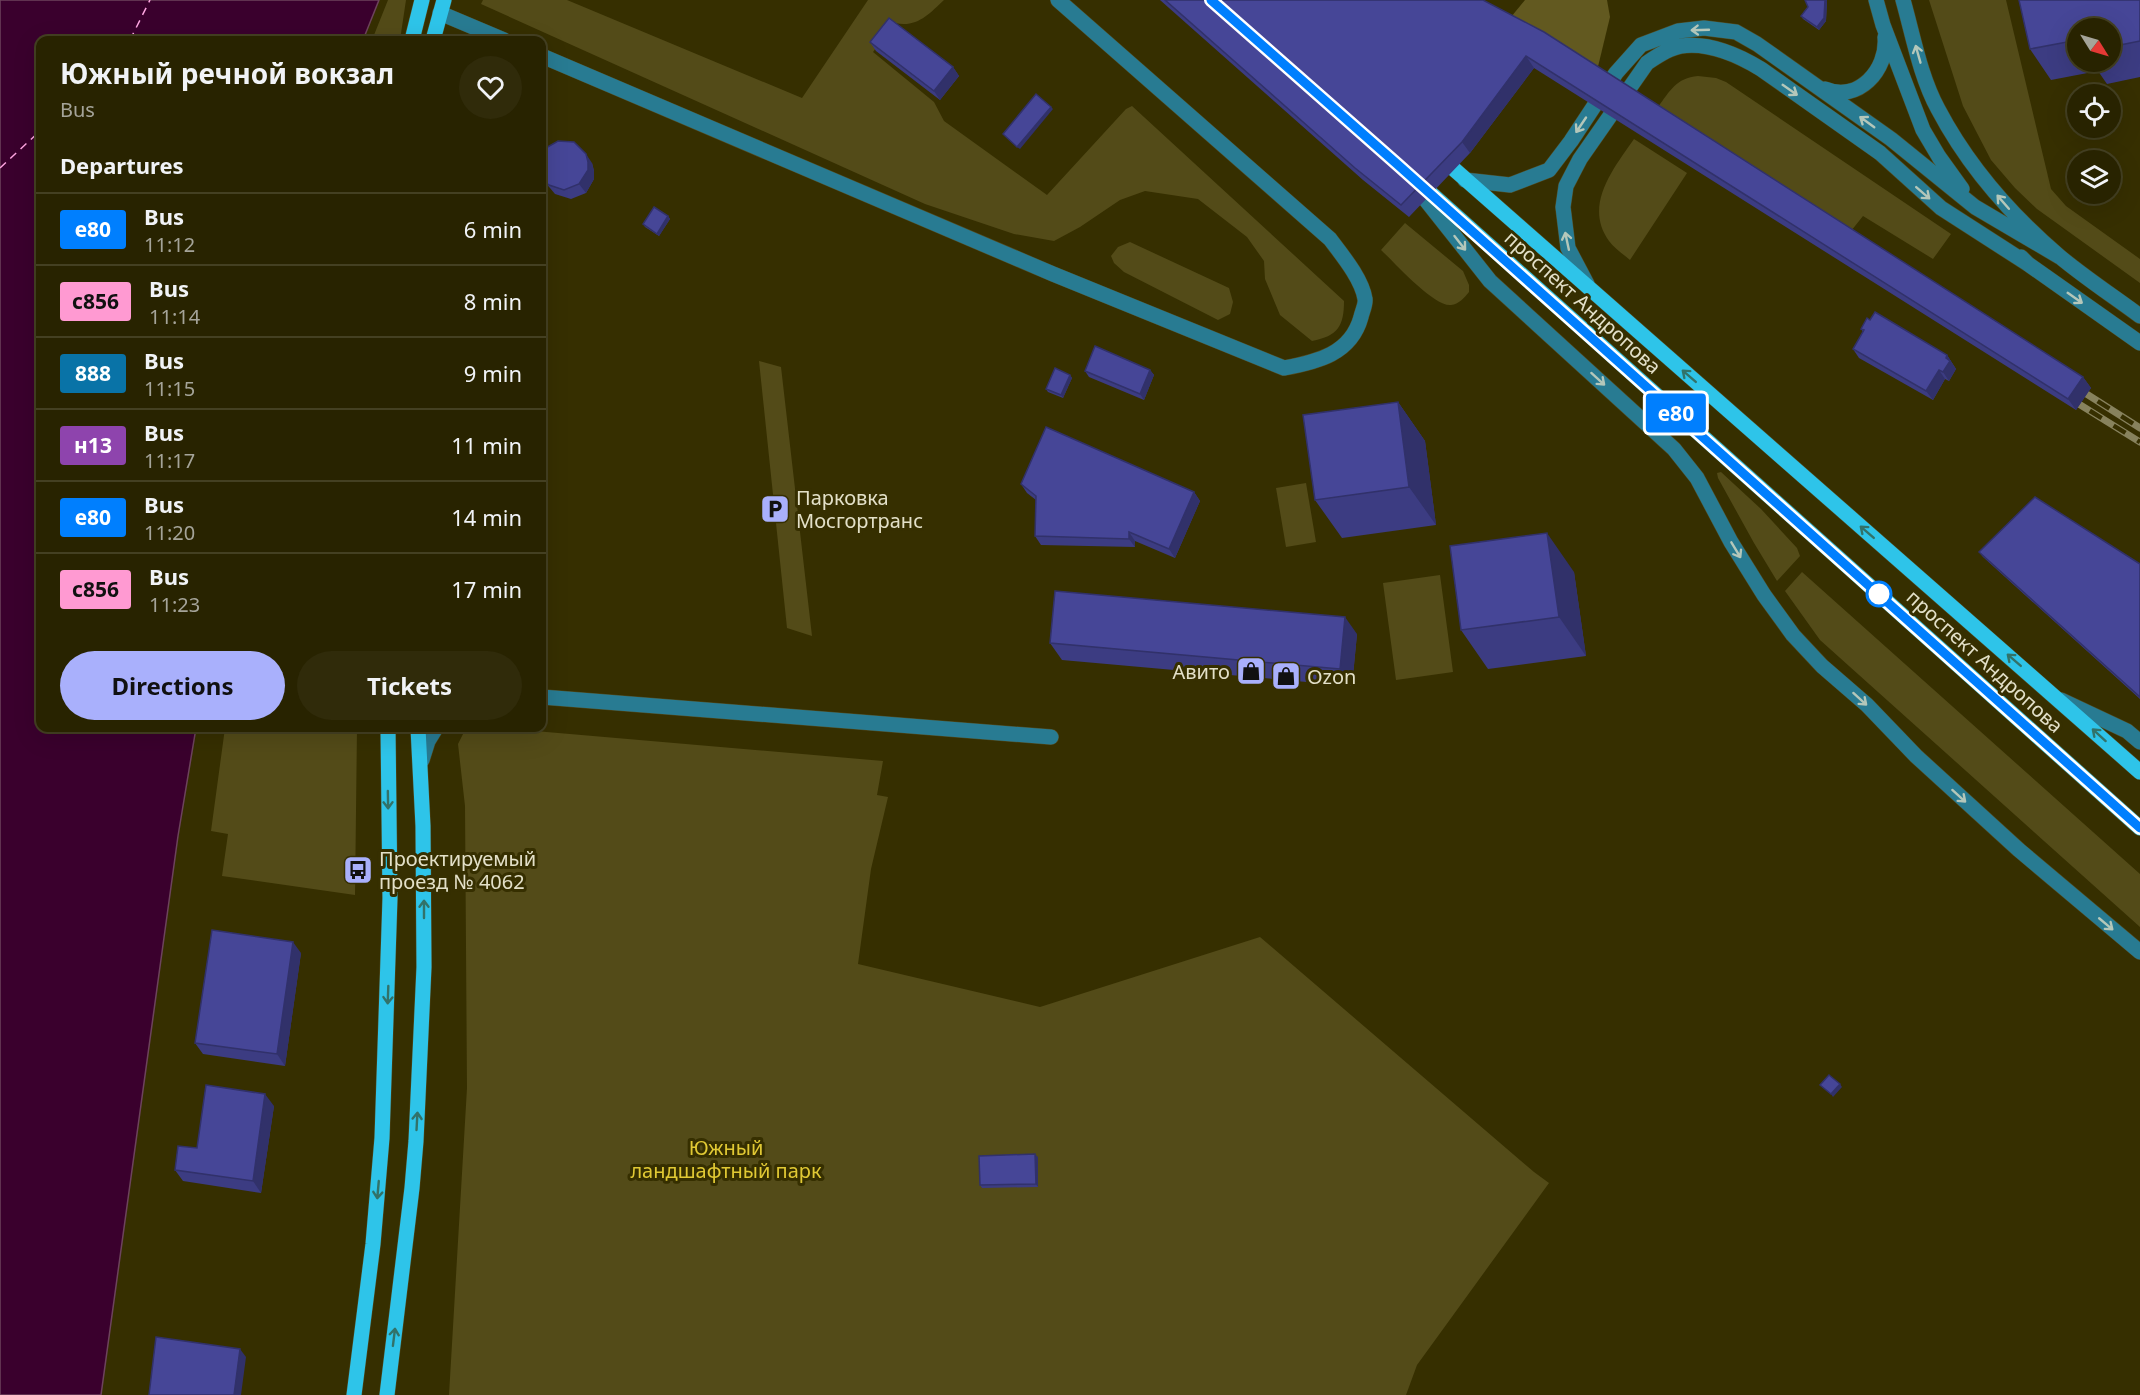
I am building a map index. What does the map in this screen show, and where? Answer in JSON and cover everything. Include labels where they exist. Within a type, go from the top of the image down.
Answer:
[{"type":"main road","points":[[413,36],[422,0]]},
{"type":"main road","points":[[434,36],[442,7]]},
{"type":"main road","name":"проспект Андропова","points":[[1423,143],[2140,772]]},
{"type":"main road","name":"проспект Андропова","points":[[1405,172],[2140,828]]},
{"type":"main road","points":[[387,1395],[416,1141],[424,967],[422,760],[418,732]]},
{"type":"main road","points":[[354,1395],[374,1244],[382,1138],[390,898],[388,735]]},
{"type":"street","points":[[546,58],[1053,274],[1284,368],[1311,363],[1343,348],[1358,331],[1366,300],[1353,269],[1330,239],[1058,0]]},
{"type":"street","points":[[1817,86],[1835,93],[1854,91],[1865,84],[1878,69],[1886,41],[1876,0]]},
{"type":"street","points":[[1903,0],[1925,78],[1937,107],[1981,176],[2007,207],[2061,257],[2140,316]]},
{"type":"street","points":[[442,7],[496,36]]},
{"type":"street","points":[[1883,25],[1923,130],[1939,158],[1975,207],[2028,264]]},
{"type":"street","points":[[1465,180],[1510,185],[1549,170],[1616,73],[1641,45],[1678,31],[1704,28],[1736,32],[1757,44],[1914,156],[1975,207],[2061,257]]},
{"type":"street","points":[[1590,291],[1568,248],[1563,207],[1566,186],[1580,159],[1647,63],[1661,53],[1681,46],[1700,47],[1722,50],[1742,58],[1880,153],[1941,208],[2028,264],[2140,344]]},
{"type":"street","points":[[1880,153],[1899,158],[1914,156],[1926,148],[1935,127],[1937,107]]},
{"type":"street","points":[[1405,172],[1490,281],[1674,449],[1697,478],[1731,542],[1764,595],[1793,635],[1822,666],[1867,705],[1916,756],[2019,850],[2140,952]]},
{"type":"street","points":[[546,697],[1051,737]]},
{"type":"street","points":[[2058,699],[2127,731],[2140,742]]},
{"type":"street","points":[[422,760],[434,732]]},
{"type":"green space","points":[[388,0],[406,0],[401,36],[374,36]]},
{"type":"green space","points":[[483,0],[567,0],[802,98],[868,0],[944,0],[928,15],[916,22],[895,23],[873,52],[934,102],[944,121],[1047,195],[1126,109],[1132,106],[1344,301],[1341,323],[1334,333],[1312,341],[1280,315],[1265,279],[1264,261],[1247,237],[1198,199],[1145,191],[1120,200],[1080,227],[1054,241],[1014,234],[925,204],[481,4]]},
{"type":"green space","points":[[1929,0],[2006,0],[2051,189],[2066,206],[2140,259],[2140,283],[2037,209],[1991,160],[1963,106]]},
{"type":"green space","points":[[1698,76],[1716,78],[1726,82],[1951,234],[1933,259],[1863,216],[1851,231],[1658,107],[1679,82]]},
{"type":"green space","points":[[1634,139],[1687,173],[1630,260],[1609,241],[1599,214],[1604,187]]},
{"type":"green space","points":[[1405,223],[1463,271],[1469,285],[1469,292],[1459,302],[1451,305],[1435,299],[1381,250]]},
{"type":"green space","points":[[1130,242],[1229,288],[1233,302],[1230,314],[1218,320],[1124,272],[1114,263],[1111,256],[1118,247]]},
{"type":"green space","points":[[759,361],[781,367],[812,636],[787,628]]},
{"type":"green space","points":[[1721,472],[1761,509],[1797,548],[1800,556],[1777,581],[1718,478],[1717,473]]},
{"type":"green space","points":[[1306,483],[1316,542],[1286,547],[1276,488]]},
{"type":"green space","points":[[1802,572],[2140,874],[2140,927],[1820,640],[1785,591]]},
{"type":"green space","points":[[1440,575],[1453,672],[1396,680],[1383,583]]},
{"type":"green space","points":[[224,732],[357,732],[355,895],[222,876],[228,834],[211,831]]},
{"type":"green space","name":"Южный ландшафтный парк","points":[[464,732],[546,732],[883,761],[877,795],[888,797],[871,869],[858,964],[1040,1007],[1260,937],[1549,1183],[1417,1365],[1406,1395],[449,1395],[467,1088],[465,806],[458,744]]},
{"type":"shaded area","points":[[0,0],[379,0],[365,36],[36,36],[36,732],[195,732],[178,836],[101,1395],[0,1395]]},
{"type":"shaded area","points":[[1525,0],[1607,0],[1610,17],[1595,79],[1511,17]]},
{"type":"building","points":[[1165,0],[1483,0],[1544,32],[2083,377],[2068,399],[1526,56],[1462,142],[1401,205],[1355,168]]},
{"type":"building","points":[[1805,0],[1825,0],[1824,18],[1817,27],[1801,16],[1808,7]]},
{"type":"building","points":[[2019,0],[2140,0],[2140,41],[2121,45],[2121,18],[2067,18],[2067,42],[2030,49]]},
{"type":"building","points":[[889,18],[953,67],[934,91],[870,42]]},
{"type":"building","points":[[1036,94],[1051,107],[1017,147],[1003,134]]},
{"type":"building","points":[[558,141],[574,142],[586,154],[588,170],[579,184],[564,190],[546,182],[546,148]]},
{"type":"building","points":[[654,207],[668,216],[657,234],[643,224]]},
{"type":"building","points":[[1875,312],[1947,355],[1946,358],[1950,361],[1943,372],[1939,370],[1926,391],[1853,349],[1864,330],[1861,329],[1867,318],[1870,320]]},
{"type":"building","points":[[1095,346],[1150,370],[1140,394],[1085,371]]},
{"type":"building","points":[[1055,368],[1070,375],[1061,395],[1046,389]]},
{"type":"building","points":[[1398,402],[1409,487],[1315,500],[1303,415]]},
{"type":"building","points":[[1046,427],[1194,492],[1169,549],[1129,532],[1129,539],[1035,536],[1036,496],[1021,484]]},
{"type":"building","points":[[2035,497],[2140,564],[2140,697],[1979,552]]},
{"type":"building","points":[[1547,533],[1559,617],[1461,630],[1450,546]]},
{"type":"building","points":[[1055,591],[1345,617],[1340,669],[1050,643]]},
{"type":"building","points":[[212,930],[293,942],[277,1054],[195,1043]]},
{"type":"building","points":[[1829,1075],[1840,1084],[1831,1094],[1820,1085]]},
{"type":"building","points":[[206,1085],[265,1094],[253,1181],[175,1170],[178,1146],[197,1148]]},
{"type":"building","points":[[1035,1154],[1036,1184],[980,1185],[979,1156]]},
{"type":"building","points":[[156,1337],[240,1349],[234,1395],[149,1395]]},
{"type":"ferry route","points":[[132,36],[150,0]]},
{"type":"ferry route","points":[[0,168],[36,135]]},
{"type":"railway","points":[[2074,386],[2140,428]]},
{"type":"railway","points":[[2066,396],[2140,442]]},
{"type":"bus line","name":"е80","points":[[1211,0],[2140,828]]},
{"type":"place","name":"Парковка Мосгортранс","points":[[775,509]]},
{"type":"place","name":"Авито","points":[[1251,671]]},
{"type":"place","name":"Ozon","points":[[1286,676]]},
{"type":"place","name":"Проектируемый проезд № 4062","points":[[358,870]]}]
